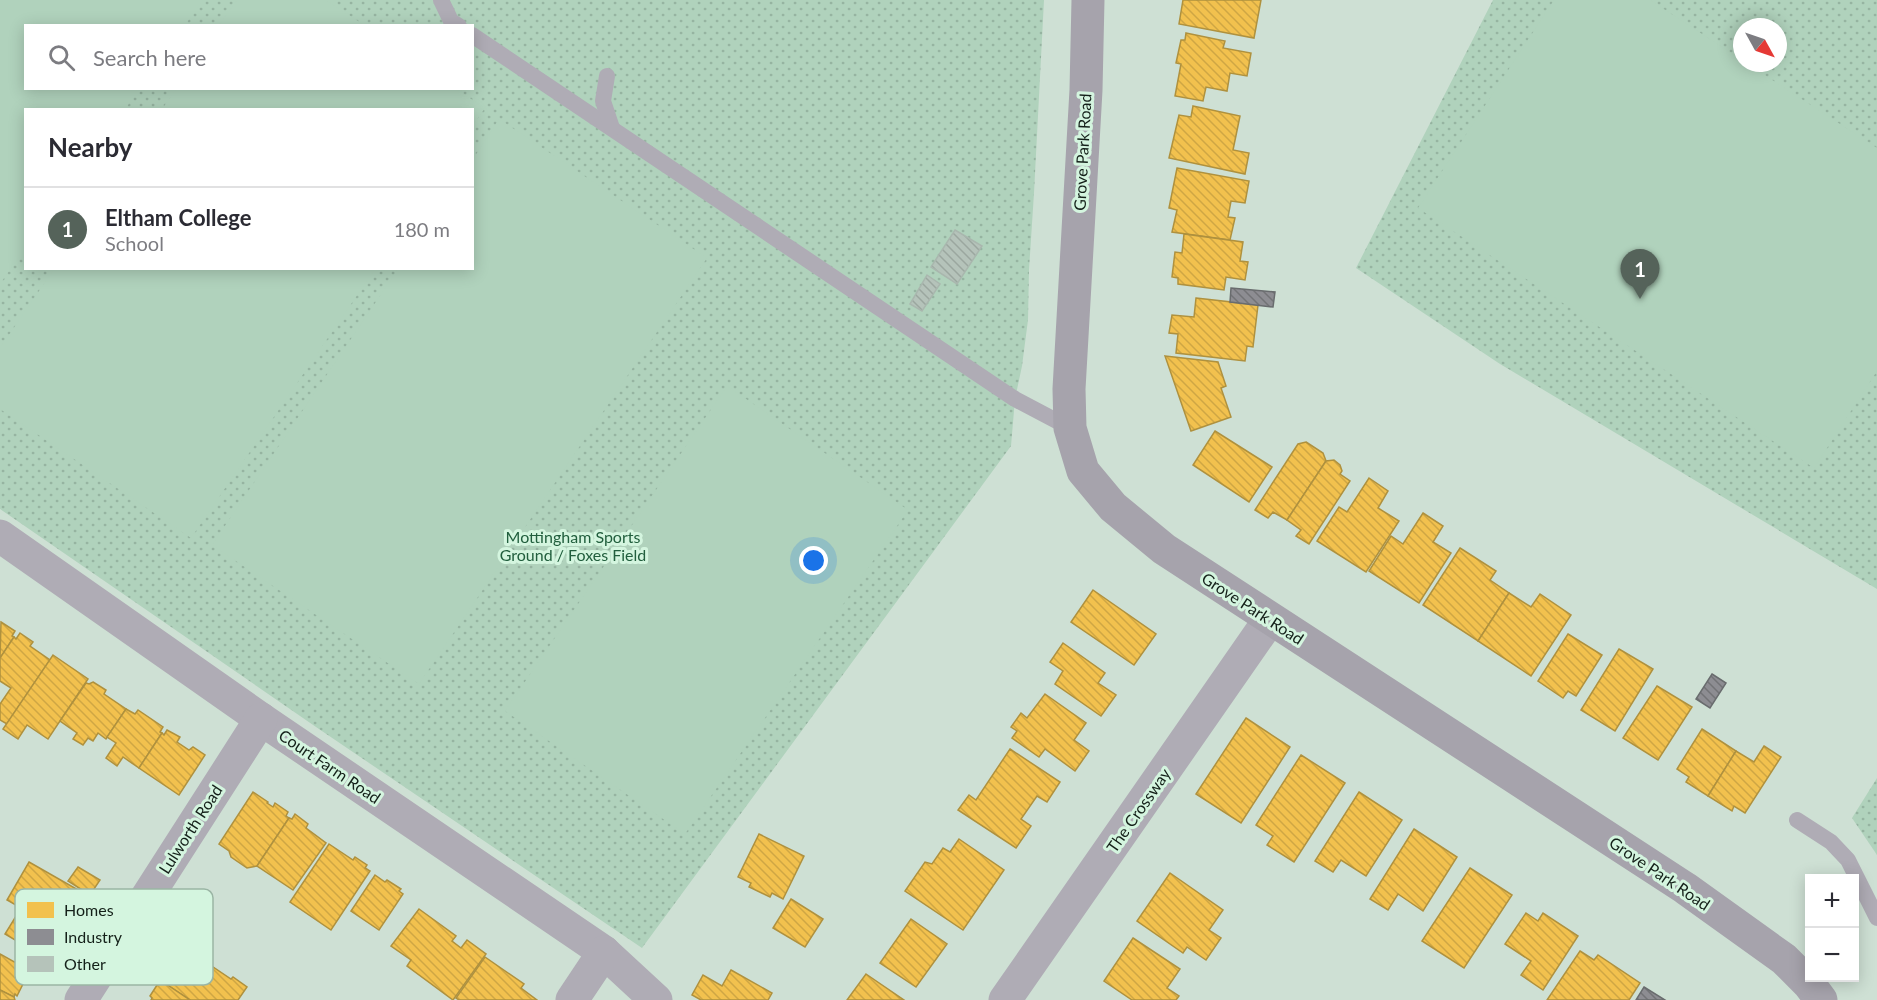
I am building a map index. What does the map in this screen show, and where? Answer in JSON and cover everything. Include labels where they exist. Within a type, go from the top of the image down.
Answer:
[{"type":"main road","name":"Grove Park Road","points":[[1088,0],[1086,90],[1069,389],[1070,428],[1083,471],[1113,507],[1164,549],[1685,888],[1784,959],[1809,984],[1821,1000]]},
{"type":"street","name":"Court Farm Road","points":[[0,536],[261,719],[604,952],[656,1000]]},
{"type":"street","name":"The Crossway","points":[[1005,1000],[1270,619]]},
{"type":"street","name":"Lulworth Road","points":[[152,889],[261,719]]},
{"type":"street","points":[[572,1000],[604,952]]},
{"type":"street","name":"Lulworth Road","points":[[81,1000],[91,985]]},
{"type":"lane","points":[[441,0],[451,21],[456,24]]},
{"type":"lane","points":[[474,36],[1015,399],[1070,428]]},
{"type":"lane","points":[[607,76],[603,101],[612,128]]},
{"type":"lane","points":[[1797,820],[1831,842],[1848,860],[1877,918]]},
{"type":"green space","name":"Mottingham Sports Ground / Foxes Field","points":[[0,0],[1044,0],[1028,320],[1015,399],[1011,446],[642,948],[0,509]]},
{"type":"green space","points":[[0,0],[203,0],[186,24],[24,24],[24,90],[139,90],[126,108],[24,108],[24,249],[0,284]]},
{"type":"green space","points":[[237,0],[326,0],[362,24],[220,24]]},
{"type":"green space","points":[[1493,0],[1877,0],[1877,589],[1500,364],[1356,268]]},
{"type":"green space","points":[[1554,0],[1650,0],[1733,54],[1733,72],[1760,72],[1877,148],[1877,371],[1814,468],[1418,208]]},
{"type":"green space","points":[[176,90],[458,90],[485,108],[474,124],[474,108],[163,108]]},
{"type":"green space","points":[[499,119],[707,258],[419,684],[212,545],[397,270],[474,270],[474,157]]},
{"type":"green space","points":[[53,270],[374,270],[191,538],[0,409],[0,348]]},
{"type":"green space","points":[[727,386],[908,510],[685,834],[505,711]]},
{"type":"green space","points":[[1877,778],[1877,855],[1852,818]]},
{"type":"building: Homes","points":[[1183,0],[1261,0],[1254,38],[1179,24]]},
{"type":"building: Homes","points":[[1186,33],[1225,41],[1223,48],[1251,53],[1247,76],[1230,73],[1227,91],[1206,87],[1203,101],[1175,96],[1181,64],[1176,63],[1181,40],[1185,40]]},
{"type":"building: Homes","points":[[1193,106],[1240,116],[1233,150],[1249,153],[1245,174],[1169,158],[1179,115],[1191,117]]},
{"type":"building: Homes","points":[[1177,168],[1249,181],[1245,203],[1231,201],[1228,217],[1235,218],[1230,240],[1172,232],[1177,210],[1169,208]]},
{"type":"building: Homes","points":[[1184,234],[1243,242],[1240,261],[1248,262],[1245,280],[1226,277],[1224,290],[1178,284],[1178,278],[1172,277],[1175,252],[1182,253]]},
{"type":"building: Homes","points":[[1196,298],[1258,305],[1253,347],[1247,346],[1245,361],[1176,353],[1178,334],[1169,333],[1172,315],[1194,317]]},
{"type":"building: Homes","points":[[1165,356],[1218,362],[1226,386],[1221,388],[1231,417],[1191,431]]},
{"type":"building: Homes","points":[[1215,431],[1272,467],[1249,502],[1193,465]]},
{"type":"building: Homes","points":[[1306,442],[1323,453],[1326,461],[1287,520],[1273,512],[1268,518],[1255,510],[1298,444]]},
{"type":"building: Homes","points":[[1334,460],[1340,465],[1342,471],[1340,474],[1350,481],[1309,544],[1296,536],[1301,530],[1287,520],[1326,461]]},
{"type":"building: Homes","points":[[1369,478],[1388,491],[1378,508],[1399,521],[1366,572],[1317,541],[1339,507],[1347,512]]},
{"type":"building: Homes","points":[[1423,513],[1443,526],[1433,542],[1451,553],[1419,603],[1369,571],[1391,536],[1403,544]]},
{"type":"building: Homes","points":[[1460,548],[1496,571],[1490,580],[1509,593],[1478,641],[1423,605]]},
{"type":"building: Homes","points":[[1093,590],[1156,634],[1134,665],[1071,622]]},
{"type":"building: Homes","points":[[1509,593],[1531,607],[1540,594],[1571,615],[1531,676],[1478,641]]},
{"type":"building: Homes","points":[[1,622],[15,631],[12,636],[14,637],[0,658]]},
{"type":"building: Homes","points":[[20,633],[33,642],[30,646],[50,660],[7,724],[0,720],[0,704],[11,688],[0,681],[0,658],[14,637],[16,639]]},
{"type":"building: Homes","points":[[1568,634],[1602,655],[1576,696],[1568,691],[1563,698],[1538,681]]},
{"type":"building: Homes","points":[[1063,643],[1105,673],[1098,683],[1116,695],[1101,716],[1055,684],[1063,671],[1050,662]]},
{"type":"building: Homes","points":[[1619,649],[1653,669],[1615,731],[1581,710]]},
{"type":"building: Homes","points":[[53,655],[88,679],[48,739],[27,725],[18,739],[3,729]]},
{"type":"building: Homes","points":[[93,682],[106,690],[104,694],[126,709],[106,739],[98,733],[93,741],[88,738],[83,745],[73,739],[77,733],[60,721],[86,683]]},
{"type":"building: Homes","points":[[1657,686],[1692,707],[1658,760],[1623,738]]},
{"type":"building: Homes","points":[[1045,694],[1086,723],[1074,740],[1089,751],[1075,771],[1045,749],[1039,757],[1012,738],[1017,731],[1011,727],[1021,713],[1027,718]]},
{"type":"building: Homes","points":[[126,709],[135,714],[138,710],[163,727],[160,732],[162,733],[139,768],[123,757],[117,766],[106,758],[116,743],[107,737]]},
{"type":"building: Homes","points":[[1246,718],[1290,747],[1241,823],[1196,794]]},
{"type":"building: Homes","points":[[1702,729],[1736,751],[1708,796],[1686,782],[1689,777],[1677,769]]},
{"type":"building: Homes","points":[[167,730],[180,737],[177,742],[189,750],[193,747],[205,755],[179,795],[139,768],[162,733],[164,735]]},
{"type":"building: Homes","points":[[1764,746],[1781,757],[1745,813],[1734,806],[1732,811],[1708,796],[1736,751],[1754,762]]},
{"type":"building: Homes","points":[[1010,749],[1060,782],[1047,802],[1037,796],[1021,819],[1031,826],[1016,848],[958,810],[969,795],[976,800]]},
{"type":"building: Homes","points":[[1301,755],[1345,783],[1294,862],[1267,845],[1273,836],[1256,825]]},
{"type":"building: Homes","points":[[253,792],[273,807],[275,803],[288,812],[286,816],[289,818],[257,866],[247,868],[231,857],[229,851],[219,844]]},
{"type":"building: Homes","points":[[1359,792],[1402,820],[1366,876],[1341,860],[1333,872],[1315,861]]},
{"type":"building: Homes","points":[[295,814],[308,824],[306,828],[326,843],[293,890],[257,866],[289,818],[292,819]]},
{"type":"building: Homes","points":[[1414,829],[1457,857],[1423,911],[1398,894],[1388,910],[1370,899]]},
{"type":"building: Homes","points":[[759,834],[804,856],[783,899],[772,893],[770,897],[749,887],[751,883],[738,877]]},
{"type":"building: Homes","points":[[959,839],[1004,870],[963,930],[905,891],[925,862],[932,864],[943,848],[950,852]]},
{"type":"building: Homes","points":[[329,844],[353,860],[355,857],[367,865],[365,868],[370,871],[331,930],[290,902]]},
{"type":"building: Homes","points":[[29,862],[76,889],[15,889],[15,905],[7,900]]},
{"type":"building: Homes","points":[[78,867],[100,880],[94,889],[81,889],[68,881]]},
{"type":"building: Homes","points":[[1470,868],[1512,895],[1464,968],[1422,941]]},
{"type":"building: Homes","points":[[1170,873],[1223,910],[1209,930],[1221,938],[1206,960],[1187,947],[1183,953],[1137,921]]},
{"type":"building: Homes","points":[[375,875],[401,889],[399,891],[403,894],[379,930],[351,911]]},
{"type":"building: Homes","points":[[791,899],[823,919],[805,947],[773,928]]},
{"type":"building: Homes","points":[[419,909],[456,936],[452,941],[461,948],[467,940],[486,954],[453,1000],[407,966],[411,960],[391,946]]},
{"type":"building: Homes","points":[[1526,913],[1538,921],[1543,913],[1578,936],[1543,990],[1521,975],[1531,961],[1505,944]]},
{"type":"building: Homes","points":[[15,918],[15,940],[5,934]]},
{"type":"building: Homes","points":[[911,919],[947,944],[916,987],[880,963]]},
{"type":"building: Homes","points":[[1133,938],[1180,969],[1167,988],[1179,996],[1176,1000],[1132,1000],[1104,981]]},
{"type":"building: Homes","points":[[1580,951],[1594,960],[1598,955],[1640,983],[1629,1000],[1547,1000]]},
{"type":"building: Homes","points":[[0,954],[15,962],[15,985],[22,985],[17,996],[15,994],[14,997],[0,990]]},
{"type":"building: Homes","points":[[485,957],[524,984],[521,988],[537,1000],[459,1000],[456,998]]},
{"type":"building: Homes","points":[[213,967],[247,987],[238,1000],[190,1000],[168,985],[213,985]]},
{"type":"building: Homes","points":[[731,970],[772,993],[768,1000],[701,1000],[692,995],[703,975],[722,986]]},
{"type":"building: Homes","points":[[866,974],[904,1000],[847,1000]]},
{"type":"building: Homes","points":[[157,985],[168,985],[190,1000],[151,1000],[150,996]]},
{"type":"building: Homes","points":[[0,990],[14,997],[15,1000],[0,1000]]},
{"type":"building: Industry","points":[[1231,288],[1275,292],[1273,307],[1230,302]]},
{"type":"building: Industry","points":[[1712,674],[1726,683],[1710,708],[1696,699]]},
{"type":"building: Industry","points":[[1644,987],[1665,1000],[1636,1000]]},
{"type":"building: Other","points":[[955,230],[982,246],[957,284],[931,267]]},
{"type":"building: Other","points":[[927,275],[940,284],[922,311],[910,304]]},
{"type":"place","name":"Eltham College","points":[[1640,299]]}]
